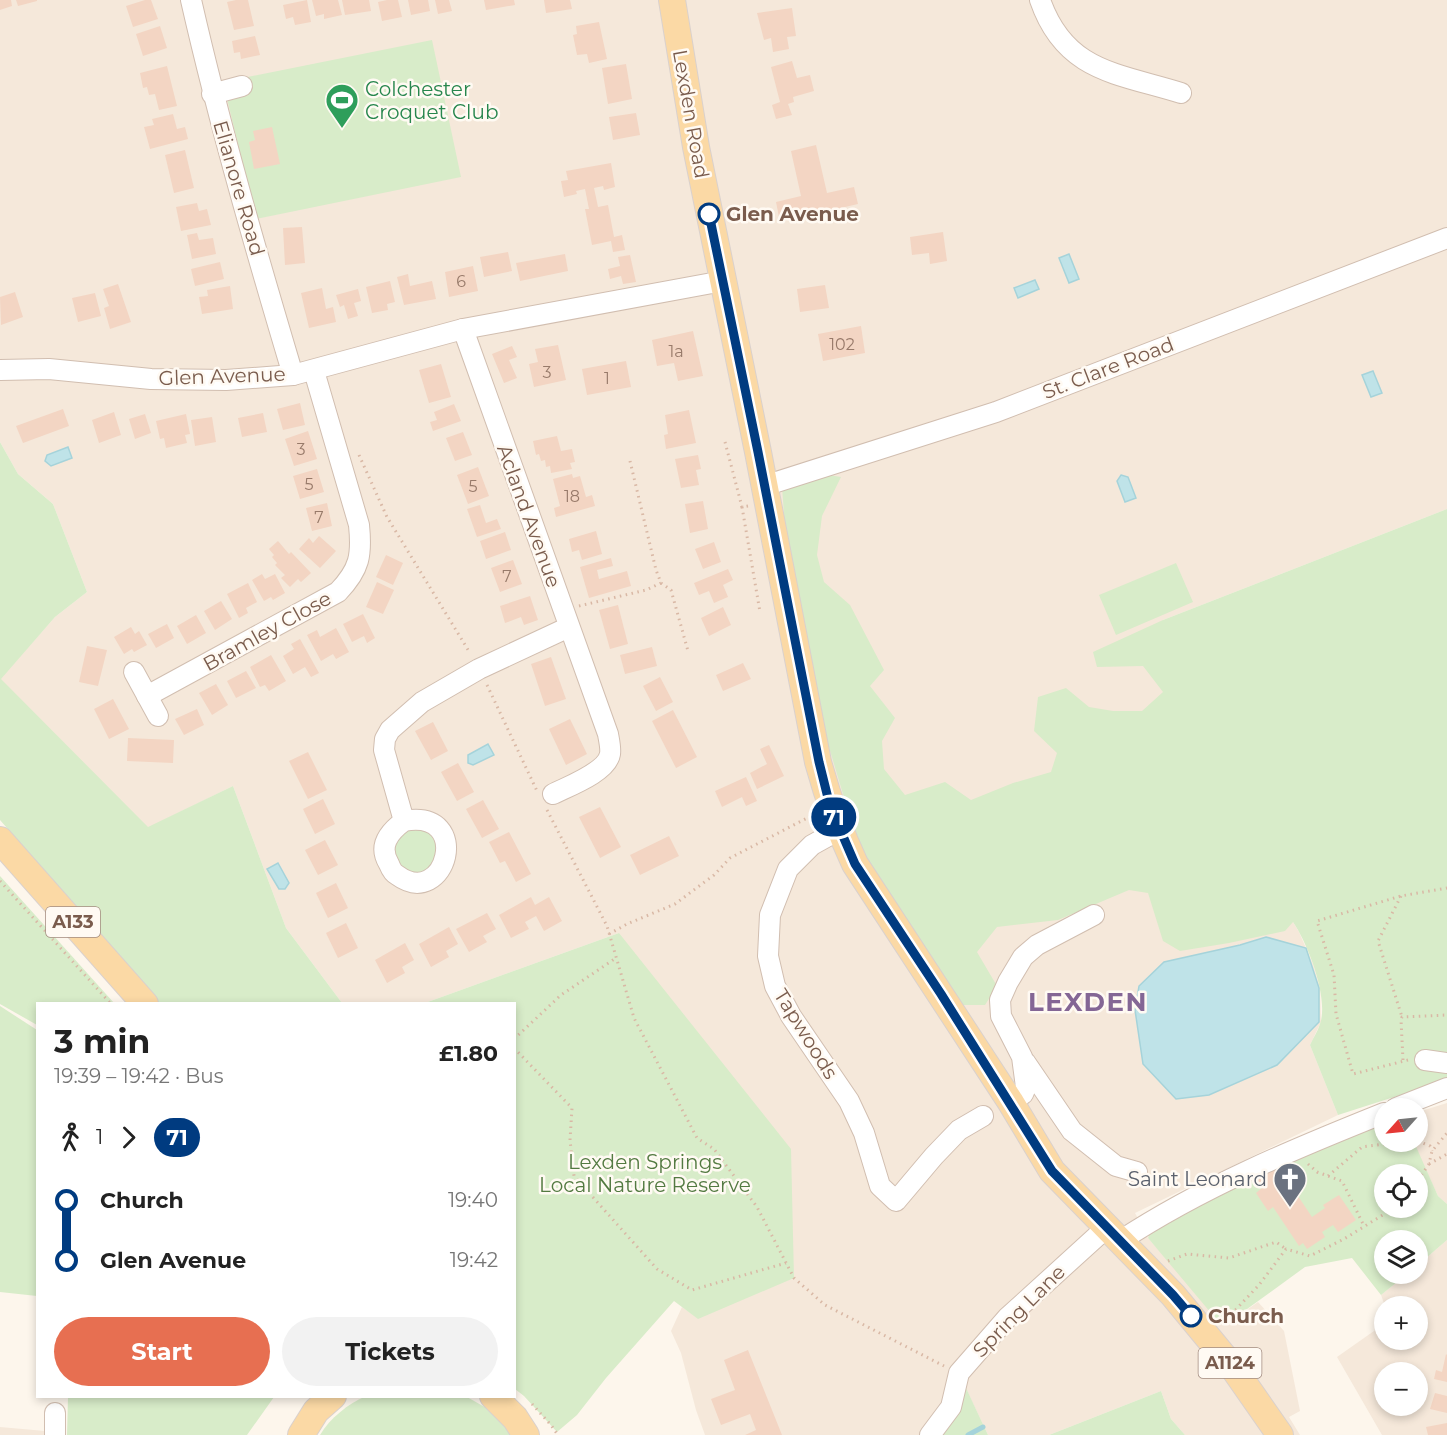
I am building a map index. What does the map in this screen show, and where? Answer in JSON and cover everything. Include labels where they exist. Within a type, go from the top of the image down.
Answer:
[{"type":"main road","name":"Lexden Road","points":[[672,0],[689,111],[723,280],[758,496],[819,762],[830,806],[839,830],[855,864],[1010,1101],[1052,1171],[1173,1295],[1209,1336],[1280,1435]]},
{"type":"main road","name":"A133","points":[[0,840],[143,1002]]},
{"type":"main road","points":[[495,1398],[515,1418],[525,1435]]},
{"type":"main road","points":[[302,1435],[324,1401]]},
{"type":"street","name":"Elianore Road","points":[[191,0],[212,94],[293,375]]},
{"type":"street","points":[[1040,0],[1048,22],[1060,40],[1074,54],[1094,66],[1181,93]]},
{"type":"street","points":[[212,94],[242,86]]},
{"type":"street","name":"St. Clare Road","points":[[758,496],[996,412],[1447,238]]},
{"type":"street","name":"Glen Avenue","points":[[0,370],[49,369],[151,379],[215,380],[293,375],[463,329],[723,280]]},
{"type":"street","name":"Acland Avenue","points":[[463,329],[609,735],[611,753],[605,764],[596,772],[547,801]]},
{"type":"street","name":"Bramley Close","points":[[147,696],[338,592],[351,578],[359,562],[361,545],[359,525],[314,371]]},
{"type":"street","points":[[404,821],[388,771],[384,750],[385,739],[390,730],[422,702],[566,618]]},
{"type":"street","points":[[134,672],[158,716]]},
{"type":"street","name":"Tapwoods","points":[[839,830],[812,845],[788,869],[770,915],[768,956],[775,986],[791,1016],[849,1101],[864,1133],[880,1186],[896,1201],[934,1156],[960,1130],[983,1116]]},
{"type":"street","points":[[1094,915],[1037,945],[1023,957],[1000,1000],[1001,1016],[1022,1057],[1072,1131],[1116,1166],[1137,1172]]},
{"type":"street","points":[[1010,1101],[1023,1094],[1026,1087],[1022,1057]]},
{"type":"street","points":[[1425,1060],[1447,1063]]},
{"type":"street","points":[[1422,1098],[1447,1088]]},
{"type":"street","name":"Spring Lane","points":[[930,1435],[951,1407],[959,1374],[1007,1318],[1113,1234],[1157,1217],[1287,1153],[1374,1117]]},
{"type":"street","points":[[55,1413],[55,1435]]},
{"type":"path","points":[[725,442],[742,507],[760,612]]},
{"type":"path","points":[[357,453],[387,517],[479,669],[547,801],[607,926],[634,1018],[697,1138],[714,1149],[757,1207],[794,1278],[825,1305],[959,1374]]},
{"type":"path","points":[[630,461],[656,570],[661,583],[671,590],[688,651]]},
{"type":"path","points":[[742,507],[758,496]]},
{"type":"path","points":[[566,618],[661,583]]},
{"type":"path","points":[[609,934],[675,904],[714,875],[730,858],[798,822]]},
{"type":"path","points":[[0,881],[109,1002]]},
{"type":"path","points":[[1425,1060],[1403,1060],[1353,1074],[1336,1014],[1334,975],[1317,921],[1401,896],[1447,888]]},
{"type":"path","points":[[1401,896],[1378,941],[1402,1017],[1403,1060]]},
{"type":"path","points":[[516,1037],[561,995],[616,958]]},
{"type":"path","points":[[1402,1017],[1447,1015]]},
{"type":"path","points":[[516,1050],[572,1108],[570,1140],[573,1176],[657,1269],[692,1290],[786,1263]]},
{"type":"path","points":[[1429,1164],[1432,1151],[1447,1133]]},
{"type":"path","points":[[1328,1176],[1362,1147],[1374,1145]]},
{"type":"path","points":[[1428,1145],[1432,1151]]},
{"type":"path","points":[[1429,1164],[1447,1154]]},
{"type":"path","points":[[1300,1156],[1317,1172],[1342,1181],[1364,1226]]},
{"type":"path","points":[[1162,1255],[1168,1261],[1187,1254],[1229,1258],[1276,1242],[1286,1249],[1310,1256],[1377,1218]]},
{"type":"path","points":[[1209,1336],[1259,1285],[1286,1249]]},
{"type":"path","points":[[531,1403],[558,1435]]},
{"type":"shaded area","points":[[0,0],[1447,0],[1447,509],[1163,620],[1313,964],[1320,988],[1321,1022],[1310,1045],[1338,1115],[1135,1213],[1148,1238],[1225,1325],[1258,1302],[1284,1331],[1300,1411],[1289,1417],[1300,1435],[1185,1435],[1171,1419],[1161,1391],[1049,1435],[988,1435],[959,1374],[926,1435],[705,1435],[681,1353],[671,1331],[682,1307],[698,1318],[619,933],[428,1002],[341,1002],[286,928],[233,786],[148,828],[0,679],[55,617],[87,592],[53,504],[18,474],[0,442]]},
{"type":"shaded area","points":[[1447,1103],[1447,1204],[1438,1196],[1428,1174],[1428,1164],[1423,1164],[1418,1152],[1428,1152],[1428,1109]]},
{"type":"shaded area","points":[[1447,1240],[1447,1435],[1382,1435],[1337,1357],[1374,1331],[1374,1350],[1428,1350],[1428,1296],[1381,1295],[1395,1284],[1428,1284],[1428,1256]]},
{"type":"shaded area","points":[[0,1427],[45,1431],[45,1435],[0,1435]]},
{"type":"green space","name":"Colchester Croquet Club","points":[[432,40],[461,177],[256,219],[223,82]]},
{"type":"green space","points":[[0,442],[18,474],[53,504],[87,592],[55,617],[1,679],[148,827],[233,786],[286,928],[341,1002],[158,1002],[0,820]]},
{"type":"green space","points":[[817,473],[841,477],[822,516],[817,555],[824,582],[850,605],[884,670],[870,686],[895,718],[882,741],[884,769],[905,795],[945,782],[971,800],[1013,783],[1051,772],[1057,753],[1034,731],[1038,697],[1066,688],[1089,707],[1113,711],[1142,711],[1163,692],[1143,666],[1097,667],[1093,652],[1163,620],[1447,509],[1447,1080],[1391,1098],[1374,1098],[1374,1103],[1338,1115],[1310,1045],[1320,1024],[1322,1000],[1311,957],[1293,922],[1285,931],[1180,951],[1163,941],[1148,893],[1129,890],[1058,920],[997,927],[977,952],[997,986],[985,1005],[960,1005],[876,884],[849,814],[828,744],[807,651],[786,540],[782,487]]},
{"type":"green space","points":[[1176,563],[1193,602],[1116,635],[1099,595]]},
{"type":"green space","points":[[424,826],[441,845],[429,874],[397,871],[392,837],[398,830]]},
{"type":"green space","points":[[0,876],[113,1002],[36,1002],[36,1024],[0,1004]]},
{"type":"green space","name":"Lexden Springs Local Nature Reserve","points":[[619,933],[791,1149],[794,1278],[698,1319],[674,1301],[606,1378],[577,1415],[557,1432],[516,1390],[516,1002],[428,1002]]},
{"type":"green space","points":[[0,1006],[36,1029],[36,1296],[0,1292]]},
{"type":"green space","points":[[1374,1128],[1374,1152],[1418,1152],[1424,1164],[1374,1164],[1374,1218],[1428,1218],[1428,1174],[1438,1196],[1447,1204],[1447,1240],[1428,1256],[1428,1230],[1374,1230],[1374,1284],[1395,1284],[1381,1295],[1352,1258],[1305,1267],[1225,1325],[1216,1319],[1148,1238],[1150,1231],[1236,1181]]},
{"type":"green space","points":[[959,1373],[988,1435],[926,1435]]},
{"type":"green space","points":[[1161,1391],[1171,1419],[1185,1435],[1049,1435]]},
{"type":"green space","points":[[68,1398],[273,1398],[247,1435],[67,1435]]},
{"type":"green space","points":[[362,1398],[469,1398],[490,1410],[513,1435],[320,1435],[340,1412]]},
{"type":"water","points":[[1069,254],[1079,279],[1069,283],[1059,258]]},
{"type":"water","points":[[1035,280],[1039,289],[1018,298],[1014,288]]},
{"type":"water","points":[[1373,371],[1382,393],[1371,397],[1362,375]]},
{"type":"water","points":[[68,447],[72,458],[51,466],[45,461],[47,455]]},
{"type":"water","points":[[1121,475],[1128,477],[1136,498],[1125,502],[1117,481]]},
{"type":"water","points":[[488,744],[494,755],[473,765],[468,763],[468,755]]},
{"type":"water","points":[[278,863],[289,883],[285,889],[279,889],[267,869]]},
{"type":"water","points":[[1266,937],[1306,948],[1319,988],[1319,1022],[1277,1065],[1209,1095],[1176,1099],[1143,1064],[1135,1010],[1139,986],[1164,962]]},
{"type":"building","points":[[0,0],[11,0],[12,6],[0,10]]},
{"type":"building","points":[[16,0],[37,0],[37,1],[18,6]]},
{"type":"building","points":[[151,0],[158,19],[133,27],[126,6]]},
{"type":"building","points":[[248,0],[254,26],[234,30],[227,2]]},
{"type":"building","points":[[307,0],[311,22],[295,25],[293,17],[286,19],[283,5]]},
{"type":"building","points":[[312,0],[338,0],[342,15],[324,19],[324,14],[316,16]]},
{"type":"building","points":[[342,0],[369,0],[371,11],[345,15]]},
{"type":"building","points":[[398,0],[402,17],[382,21],[378,2]]},
{"type":"building","points":[[408,0],[428,0],[430,11],[411,15]]},
{"type":"building","points":[[435,0],[449,0],[452,11],[438,14]]},
{"type":"building","points":[[484,0],[514,0],[515,5],[486,10]]},
{"type":"building","points":[[544,0],[570,0],[572,9],[546,13]]},
{"type":"building","points":[[792,8],[796,36],[787,37],[789,49],[773,52],[771,38],[764,40],[757,13]]},
{"type":"building","points":[[599,22],[607,59],[589,63],[587,54],[577,55],[573,35],[577,34],[576,26]]},
{"type":"building","points":[[160,26],[167,48],[143,56],[136,34]]},
{"type":"building","points":[[255,36],[260,55],[241,59],[240,52],[234,53],[232,41]]},
{"type":"building","points":[[792,61],[797,78],[810,75],[814,91],[793,97],[794,102],[788,104],[792,115],[776,119],[772,105],[780,102],[771,67]]},
{"type":"building","points":[[626,64],[632,99],[608,104],[602,68]]},
{"type":"building","points":[[167,66],[177,106],[159,110],[155,94],[149,95],[147,87],[143,88],[140,73]]},
{"type":"building","points":[[636,113],[640,135],[613,140],[609,117]]},
{"type":"building","points":[[173,114],[177,129],[185,127],[188,139],[150,149],[144,127],[154,125],[152,119]]},
{"type":"building","points":[[272,127],[280,164],[254,169],[249,142],[255,140],[253,131]]},
{"type":"building","points":[[816,145],[827,193],[854,187],[858,204],[780,222],[776,202],[801,196],[791,151]]},
{"type":"building","points":[[185,150],[194,188],[174,193],[165,155]]},
{"type":"building","points":[[611,163],[615,187],[604,190],[603,186],[594,188],[598,207],[608,205],[614,237],[622,235],[625,250],[613,252],[611,241],[592,245],[585,209],[589,209],[585,189],[576,191],[577,194],[564,197],[561,181],[568,180],[566,171]]},
{"type":"building","points":[[197,203],[199,211],[207,209],[211,225],[181,231],[176,207]]},
{"type":"building","points":[[302,227],[305,263],[285,265],[283,228]]},
{"type":"building","points":[[943,232],[947,261],[930,264],[929,253],[912,255],[910,237]]},
{"type":"building","points":[[197,233],[199,240],[213,238],[216,254],[192,259],[187,235]]},
{"type":"building","points":[[508,252],[512,271],[484,277],[480,257]]},
{"type":"building","points":[[565,254],[568,271],[520,281],[516,263]]},
{"type":"building","points":[[630,255],[636,282],[623,284],[621,276],[610,279],[608,269],[620,266],[618,257]]},
{"type":"building","points":[[220,262],[224,279],[195,286],[191,269]]},
{"type":"building","points":[[473,266],[478,291],[449,297],[445,272]]},
{"type":"building","points":[[408,274],[410,286],[432,281],[436,299],[404,305],[397,277]]},
{"type":"building","points":[[390,281],[395,302],[387,304],[388,310],[372,313],[366,287]]},
{"type":"building","points":[[118,284],[131,322],[110,329],[104,308],[109,306],[103,289]]},
{"type":"building","points":[[825,285],[829,308],[800,312],[797,289]]},
{"type":"building","points":[[230,286],[233,309],[202,314],[199,297],[208,296],[207,290]]},
{"type":"building","points":[[322,288],[326,309],[333,307],[336,322],[309,328],[301,293]]},
{"type":"building","points":[[358,289],[361,301],[354,303],[358,316],[348,319],[344,305],[340,307],[336,295]]},
{"type":"building","points":[[15,292],[23,317],[1,325],[0,297]]},
{"type":"building","points":[[95,293],[101,316],[78,322],[72,298]]},
{"type":"building","points":[[861,326],[865,353],[823,361],[818,334]]},
{"type":"building","points":[[693,331],[703,376],[678,381],[674,363],[657,366],[652,340]]},
{"type":"building","points":[[558,345],[566,380],[534,387],[529,364],[538,362],[535,349]]},
{"type":"building","points":[[512,346],[517,357],[509,360],[517,378],[504,383],[492,354]]},
{"type":"building","points":[[626,361],[631,387],[587,395],[582,369]]},
{"type":"building","points":[[441,364],[451,397],[429,403],[419,370]]},
{"type":"building","points":[[300,403],[305,425],[283,430],[277,409]]},
{"type":"building","points":[[454,404],[461,421],[433,431],[430,422],[437,420],[434,412]]},
{"type":"building","points":[[63,409],[69,426],[23,443],[16,426]]},
{"type":"building","points":[[689,410],[696,443],[666,449],[664,435],[668,434],[665,415]]},
{"type":"building","points":[[114,412],[121,435],[99,443],[92,420]]},
{"type":"building","points":[[263,413],[267,432],[242,437],[238,418]]},
{"type":"building","points":[[145,414],[151,433],[135,439],[129,419]]},
{"type":"building","points":[[186,414],[190,434],[185,435],[187,443],[166,448],[164,438],[160,439],[156,421]]},
{"type":"building","points":[[212,417],[216,442],[195,446],[191,420]]},
{"type":"building","points":[[308,431],[317,459],[294,466],[285,439]]},
{"type":"building","points":[[463,432],[472,455],[455,461],[446,438]]},
{"type":"building","points":[[557,436],[561,451],[572,449],[575,462],[570,463],[572,469],[551,473],[550,466],[546,467],[545,460],[541,461],[539,454],[536,455],[533,441]]},
{"type":"building","points":[[698,455],[701,469],[696,470],[699,485],[681,488],[675,459]]},
{"type":"building","points":[[478,467],[489,496],[468,504],[457,475]]},
{"type":"building","points":[[317,469],[324,492],[300,499],[293,476]]},
{"type":"building","points":[[572,474],[573,478],[580,476],[586,497],[592,495],[595,506],[556,517],[554,508],[560,506],[553,479]]},
{"type":"building","points":[[703,501],[708,529],[690,533],[685,504]]},
{"type":"building","points":[[327,503],[332,526],[312,531],[306,508]]},
{"type":"building","points":[[480,505],[486,523],[497,519],[501,529],[477,537],[467,509]]},
{"type":"building","points":[[596,531],[602,554],[582,560],[579,550],[572,552],[569,539]]},
{"type":"building","points":[[505,532],[511,550],[486,559],[480,541]]},
{"type":"building","points":[[319,536],[336,551],[320,568],[299,549],[309,538],[313,543]]},
{"type":"building","points":[[278,541],[311,573],[301,582],[298,579],[290,587],[281,578],[285,575],[275,565],[277,563],[272,557],[274,555],[269,549]]},
{"type":"building","points":[[714,542],[721,562],[703,569],[695,549]]},
{"type":"building","points":[[386,555],[403,563],[393,585],[376,577]]},
{"type":"building","points":[[611,558],[613,566],[597,570],[599,579],[627,571],[631,586],[589,598],[580,567]]},
{"type":"building","points":[[513,560],[522,584],[500,592],[491,568]]},
{"type":"building","points":[[728,569],[733,580],[723,585],[728,597],[714,603],[709,591],[699,595],[694,583]]},
{"type":"building","points":[[262,574],[265,579],[275,574],[285,593],[273,600],[271,597],[264,601],[252,580]]},
{"type":"building","points":[[377,582],[394,590],[383,614],[366,607]]},
{"type":"building","points":[[248,583],[257,602],[246,608],[248,613],[239,618],[227,594]]},
{"type":"building","points":[[530,596],[538,620],[524,625],[521,617],[505,623],[500,606]]},
{"type":"building","points":[[221,601],[232,619],[215,630],[204,611]]},
{"type":"building","points":[[618,605],[628,644],[610,649],[599,610]]},
{"type":"building","points":[[723,607],[731,625],[709,636],[701,618]]},
{"type":"building","points":[[363,614],[375,638],[367,643],[364,636],[352,642],[343,624]]},
{"type":"building","points":[[196,615],[206,633],[187,644],[177,626]]},
{"type":"building","points":[[167,624],[174,638],[156,648],[148,634]]},
{"type":"building","points":[[131,627],[135,634],[139,631],[147,645],[124,654],[114,637]]},
{"type":"building","points":[[336,628],[349,652],[336,659],[333,654],[321,661],[307,635],[317,630],[320,637]]},
{"type":"building","points":[[300,639],[319,673],[311,677],[305,667],[293,674],[283,656],[294,649],[291,644]]},
{"type":"building","points":[[87,646],[107,650],[98,686],[79,682]]},
{"type":"building","points":[[652,647],[657,666],[625,674],[620,655]]},
{"type":"building","points":[[271,655],[286,681],[269,691],[265,685],[260,687],[250,667]]},
{"type":"building","points":[[551,657],[566,699],[545,706],[531,664]]},
{"type":"building","points":[[743,663],[751,679],[723,691],[716,675]]},
{"type":"building","points":[[246,671],[256,688],[236,698],[227,681]]},
{"type":"building","points":[[660,677],[673,702],[656,711],[643,686]]},
{"type":"building","points":[[216,684],[228,705],[212,715],[199,693]]},
{"type":"building","points":[[113,699],[129,729],[109,739],[94,709]]},
{"type":"building","points":[[197,709],[204,725],[184,735],[175,719]]},
{"type":"building","points":[[673,710],[697,757],[676,768],[652,721]]},
{"type":"building","points":[[570,719],[587,754],[566,765],[549,729]]},
{"type":"building","points":[[433,722],[448,751],[431,760],[415,731]]},
{"type":"building","points":[[128,738],[174,740],[173,763],[127,761]]},
{"type":"building","points":[[769,745],[784,776],[757,789],[750,773],[767,764],[760,749]]},
{"type":"building","points":[[308,752],[327,790],[308,799],[289,761]]},
{"type":"building","points":[[458,763],[474,792],[457,801],[441,772]]},
{"type":"building","points":[[746,777],[757,801],[746,806],[742,797],[722,807],[715,791]]},
{"type":"building","points":[[323,799],[335,824],[315,834],[303,809]]},
{"type":"building","points":[[483,800],[499,829],[482,838],[466,809]]},
{"type":"building","points":[[600,807],[621,847],[600,858],[579,817]]},
{"type":"building","points":[[509,832],[531,874],[516,882],[505,861],[500,863],[489,842]]},
{"type":"building","points":[[669,836],[679,856],[640,875],[630,855]]},
{"type":"building","points":[[325,840],[338,865],[318,875],[305,850]]},
{"type":"building","points":[[336,883],[348,908],[328,918],[316,893]]},
{"type":"building","points":[[531,897],[535,905],[549,897],[562,921],[544,931],[536,916],[525,922],[529,929],[511,938],[499,915]]},
{"type":"building","points":[[487,913],[496,929],[483,936],[487,942],[469,952],[456,929]]},
{"type":"building","points":[[346,923],[358,948],[338,958],[326,933]]},
{"type":"building","points":[[449,927],[458,944],[446,951],[449,957],[431,967],[419,944]]},
{"type":"building","points":[[405,943],[414,960],[402,967],[405,973],[387,983],[375,960]]},
{"type":"building","name":"Saint Leonard","points":[[1278,1166],[1312,1217],[1325,1208],[1323,1205],[1339,1195],[1356,1220],[1338,1232],[1333,1225],[1322,1232],[1325,1237],[1307,1249],[1303,1243],[1299,1246],[1273,1207],[1268,1211],[1256,1193],[1262,1188],[1257,1180]]},
{"type":"building","points":[[748,1350],[782,1435],[745,1435],[756,1430],[750,1414],[721,1425],[711,1399],[735,1390],[724,1360]]},
{"type":"building","points":[[1446,1354],[1447,1382],[1434,1379],[1436,1370],[1442,1372]]},
{"type":"building","points":[[1435,1393],[1447,1396],[1447,1413],[1430,1409]]},
{"type":"building","points":[[1447,1423],[1447,1435],[1428,1435],[1426,1427]]},
{"type":"waterway","points":[[968,1435],[983,1427]]},
{"type":"bus line","name":"71","points":[[709,214],[819,762],[830,806],[839,830],[855,864],[1010,1101],[1052,1171],[1191,1316]]},
{"type":"place","name":"Colchester Croquet Club","points":[[342,129]]},
{"type":"place","name":"Glen Avenue","points":[[709,214]]},
{"type":"place","name":"Saint Leonard","points":[[1290,1208]]},
{"type":"place","name":"Church","points":[[1191,1316]]},
{"type":"district","name":"LEXDEN","points":[[1088,1002]]}]
